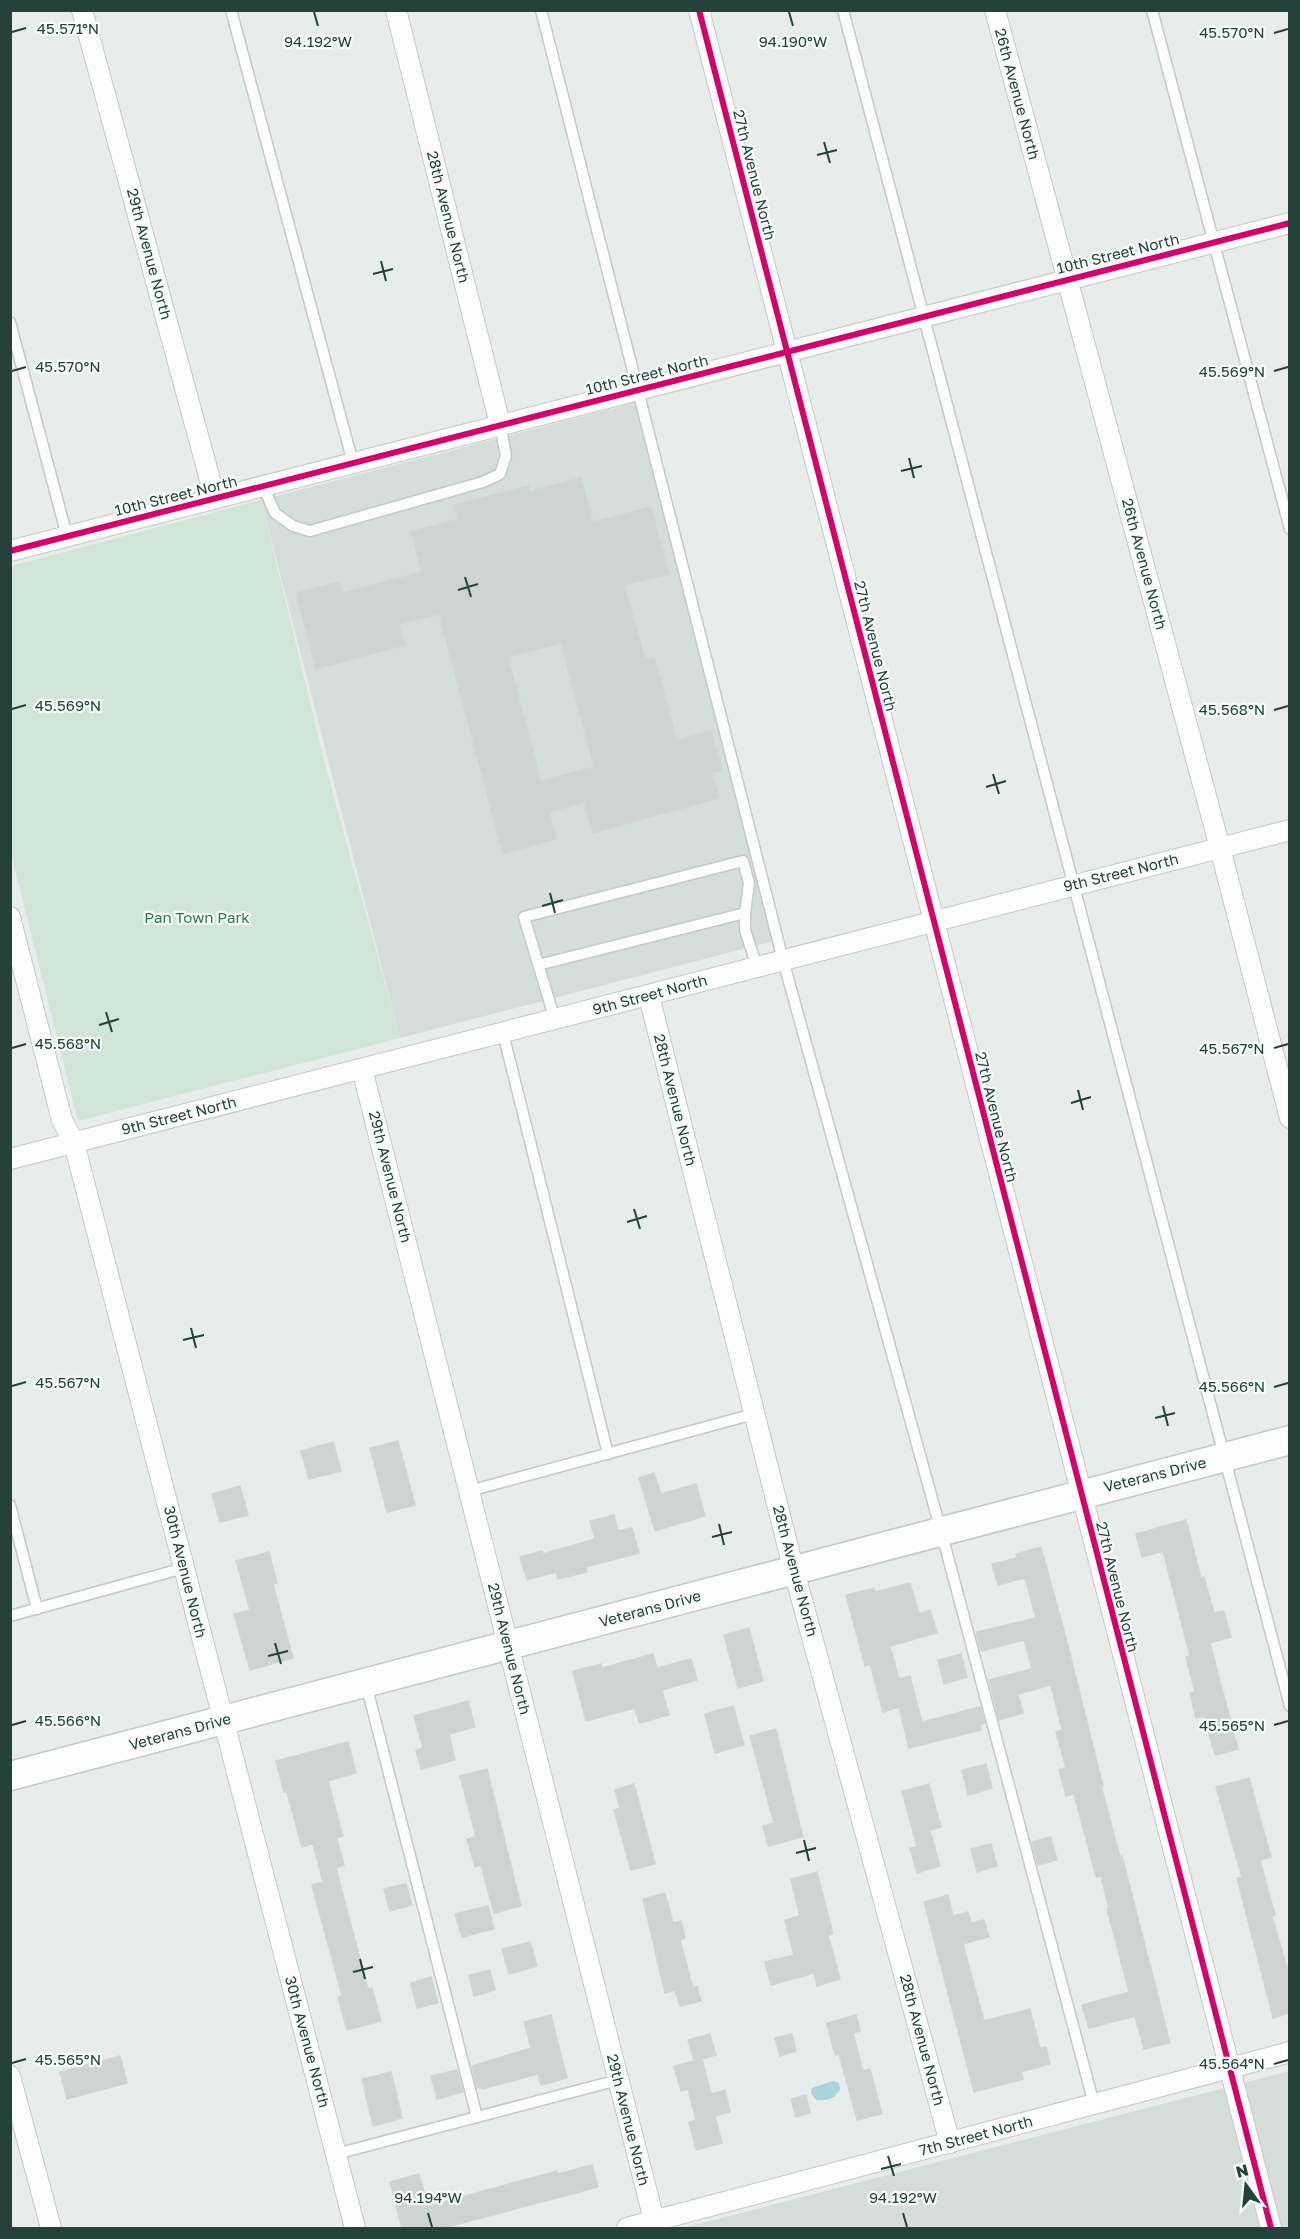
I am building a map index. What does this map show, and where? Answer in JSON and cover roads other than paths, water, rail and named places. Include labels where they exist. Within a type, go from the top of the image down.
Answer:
[{"type":"main road","name":"Veterans Drive","points":[[10,1776],[1290,1440]]},
{"type":"street","name":"29th Avenue North","points":[[82,10],[215,498]]},
{"type":"street","name":"28th Avenue North","points":[[396,10],[500,424]]},
{"type":"street","name":"27th Avenue North","points":[[699,10],[1271,2229]]},
{"type":"street","name":"26th Avenue North","points":[[994,10],[1220,848],[1290,1118]]},
{"type":"street","name":"10th Street North","points":[[10,551],[1290,223]]},
{"type":"street","name":"9th Street North","points":[[10,1159],[1290,830]]},
{"type":"street","name":"30th Avenue North","points":[[10,917],[62,1120],[74,1143],[355,2229]]},
{"type":"street","name":"28th Avenue North","points":[[649,996],[794,1571],[950,2143]]},
{"type":"street","name":"29th Avenue North","points":[[362,1069],[655,2225]]},
{"type":"street","name":"7th Street North","points":[[627,2229],[655,2225],[1290,2052]]},
{"type":"street","points":[[10,2076],[51,2229]]},
{"type":"lane","points":[[231,10],[353,463]]},
{"type":"lane","points":[[541,10],[783,960],[941,1532],[1094,2104]]},
{"type":"lane","points":[[843,10],[922,317],[1290,1706]]},
{"type":"lane","points":[[1152,10],[1290,529]]},
{"type":"lane","points":[[10,322],[67,536]]},
{"type":"lane","points":[[263,486],[275,513],[293,526],[310,531],[483,482],[500,474],[506,456],[500,424]]},
{"type":"lane","points":[[555,1020],[524,918],[743,861],[749,883],[744,914],[745,930],[757,967]]},
{"type":"lane","points":[[538,965],[744,914]]},
{"type":"lane","points":[[503,1033],[608,1454]]},
{"type":"lane","points":[[469,1491],[754,1414]]},
{"type":"lane","points":[[10,1505],[37,1609]]},
{"type":"lane","points":[[10,1616],[184,1568]]},
{"type":"lane","points":[[366,1684],[477,2117]]},
{"type":"lane","points":[[336,2154],[618,2080]]},
{"type":"water","points":[[833,2081],[839,2083],[840,2089],[836,2095],[827,2100],[816,2100],[811,2093],[812,2088]]},
{"type":"park label","name":"Pan Town Park","points":[[197,918]]}]
